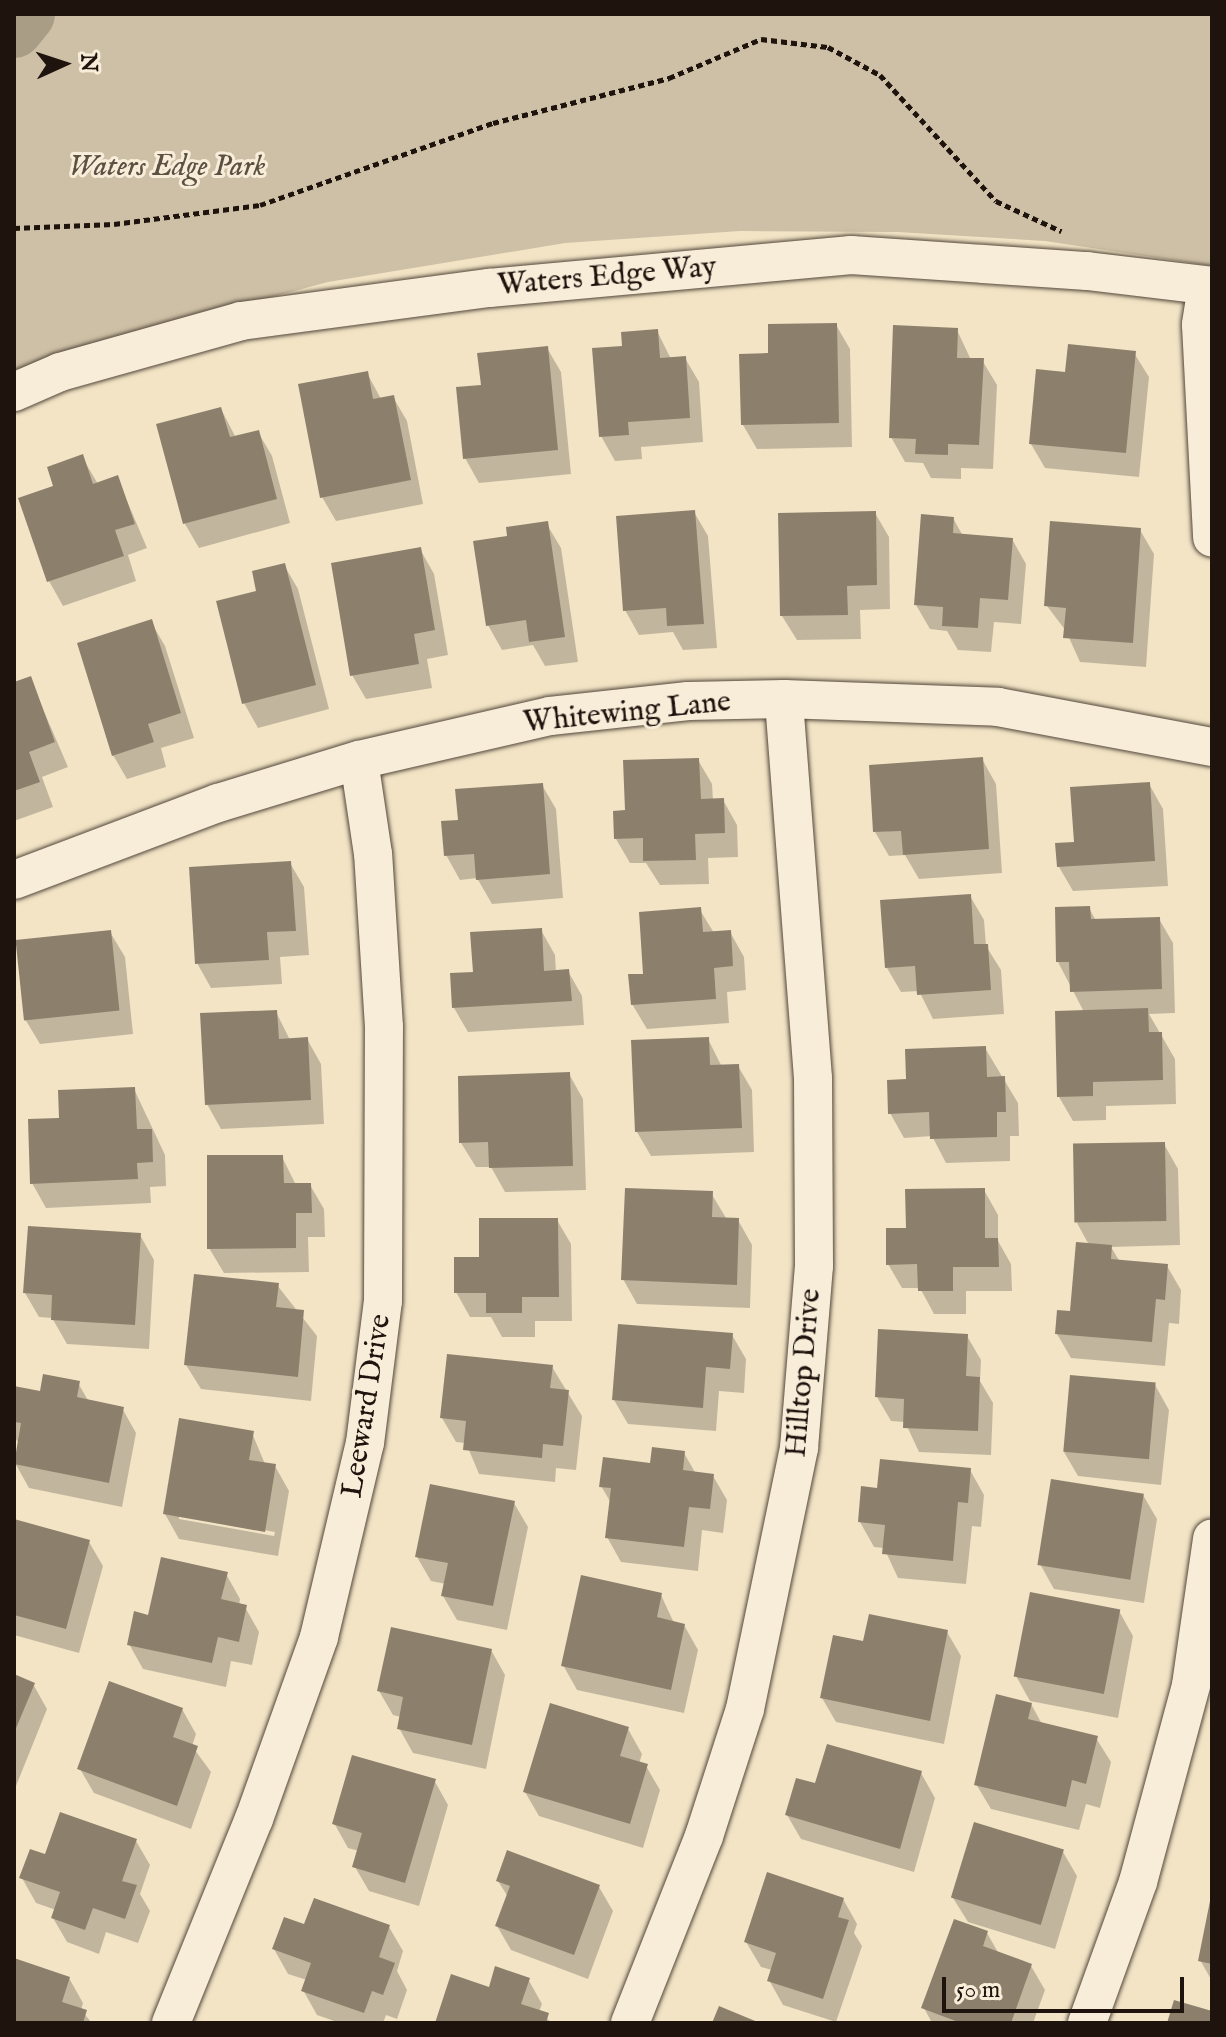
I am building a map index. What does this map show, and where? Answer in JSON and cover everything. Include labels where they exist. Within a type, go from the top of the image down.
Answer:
[{"type":"street","name":"Waters Edge Way","points":[[14,392],[60,372],[241,321],[489,288],[835,256],[1087,271],[1209,286]]},
{"type":"street","points":[[1209,286],[1201,325],[1212,538]]},
{"type":"street","name":"Whitewing Lane","points":[[14,880],[218,803],[359,760],[550,716],[688,701],[784,699],[998,707],[1212,747]]},
{"type":"street","name":"Hilltop Drive","points":[[630,2023],[704,1836],[745,1709],[799,1448],[814,1266],[813,1078],[784,699]]},
{"type":"street","name":"Leeward Drive","points":[[171,2023],[254,1819],[319,1637],[365,1443],[383,1301],[384,1027],[373,854],[359,760]]},
{"type":"street","points":[[1087,2023],[1138,1882],[1191,1685],[1212,1539]]},
{"type":"path","points":[[14,228],[114,224],[260,205],[493,123],[669,78],[761,39],[828,47],[880,75],[996,201],[1070,233]]},
{"type":"green space","name":"Waters Edge Park","points":[[14,14],[1212,14],[1212,266],[1045,241],[897,232],[740,231],[565,243],[328,282],[171,324],[14,378]]},
{"type":"building","points":[[837,323],[839,423],[741,425],[739,354],[768,353],[768,324]]},
{"type":"building","points":[[893,325],[958,328],[957,358],[984,358],[979,445],[948,444],[948,455],[915,454],[916,439],[889,438]]},
{"type":"building","points":[[658,329],[660,358],[686,356],[690,418],[628,422],[629,435],[599,437],[592,348],[622,346],[621,332]]},
{"type":"building","points":[[1068,344],[1136,351],[1126,453],[1029,444],[1036,369],[1065,372]]},
{"type":"building","points":[[548,346],[558,450],[463,459],[456,387],[481,385],[477,353]]},
{"type":"building","points":[[368,371],[373,399],[394,395],[411,480],[320,498],[298,384]]},
{"type":"building","points":[[221,407],[230,437],[259,430],[277,499],[183,524],[156,424]]},
{"type":"building","points":[[83,454],[93,484],[118,475],[135,524],[115,530],[124,556],[47,582],[18,498],[53,486],[47,467]]},
{"type":"building","points":[[695,510],[704,624],[667,626],[666,608],[623,611],[616,516]]},
{"type":"building","points":[[876,511],[877,585],[847,586],[848,615],[780,616],[778,513]]},
{"type":"building","points":[[921,514],[954,517],[953,533],[1013,538],[1008,600],[980,598],[978,628],[942,626],[943,607],[914,605]]},
{"type":"building","points":[[548,521],[565,637],[529,642],[526,620],[486,626],[473,541],[507,536],[506,527]]},
{"type":"building","points":[[1050,521],[1141,528],[1133,643],[1063,638],[1066,608],[1044,606]]},
{"type":"building","points":[[421,547],[435,630],[414,634],[419,664],[350,676],[331,563]]},
{"type":"building","points":[[285,563],[316,685],[242,704],[216,601],[256,591],[252,571]]},
{"type":"building","points":[[152,619],[181,713],[148,724],[154,742],[112,756],[77,643]]},
{"type":"building","points":[[31,676],[55,742],[29,752],[40,782],[14,791],[14,682]]},
{"type":"building","points":[[983,757],[989,849],[903,855],[901,831],[873,832],[869,765]]},
{"type":"building","points":[[699,758],[701,799],[724,798],[725,833],[695,834],[696,860],[643,861],[643,838],[614,839],[613,811],[625,810],[623,760]]},
{"type":"building","points":[[1150,782],[1155,861],[1057,867],[1055,843],[1074,842],[1070,787]]},
{"type":"building","points":[[543,783],[550,874],[476,880],[474,854],[444,856],[441,821],[458,820],[455,789]]},
{"type":"building","points":[[291,861],[296,931],[267,932],[269,960],[195,964],[189,867]]},
{"type":"building","points":[[971,894],[974,944],[988,944],[991,990],[917,995],[915,966],[885,968],[880,900]]},
{"type":"building","points":[[1090,906],[1091,919],[1160,917],[1162,989],[1070,992],[1069,962],[1056,962],[1055,907]]},
{"type":"building","points":[[701,907],[703,932],[731,930],[733,966],[714,968],[716,999],[631,1005],[628,974],[643,974],[639,912]]},
{"type":"building","points":[[542,928],[544,971],[569,969],[572,1001],[452,1008],[450,973],[473,972],[470,932]]},
{"type":"building","points":[[111,930],[119,1011],[24,1021],[16,940]]},
{"type":"building","points":[[1148,1008],[1149,1032],[1162,1032],[1163,1080],[1093,1082],[1093,1096],[1057,1097],[1055,1011]]},
{"type":"building","points":[[277,1010],[279,1039],[308,1037],[311,1100],[205,1105],[200,1013]]},
{"type":"building","points":[[709,1037],[710,1065],[739,1064],[742,1128],[635,1132],[631,1040]]},
{"type":"building","points":[[986,1046],[987,1077],[1005,1076],[1006,1112],[997,1112],[997,1137],[930,1139],[929,1112],[888,1114],[887,1080],[906,1079],[905,1049]]},
{"type":"building","points":[[570,1072],[573,1166],[489,1168],[488,1142],[459,1143],[458,1076]]},
{"type":"building","points":[[135,1087],[137,1129],[152,1129],[153,1162],[137,1163],[138,1179],[30,1184],[28,1119],[59,1118],[58,1090]]},
{"type":"building","points":[[1165,1142],[1166,1221],[1074,1223],[1073,1144]]},
{"type":"building","points":[[207,1155],[283,1155],[284,1183],[311,1183],[312,1213],[296,1213],[296,1248],[207,1249]]},
{"type":"building","points":[[625,1188],[713,1191],[712,1217],[739,1218],[737,1285],[621,1280]]},
{"type":"building","points":[[985,1188],[985,1238],[998,1238],[999,1267],[953,1267],[953,1291],[918,1291],[917,1264],[886,1265],[886,1228],[906,1228],[905,1189]]},
{"type":"building","points":[[479,1218],[558,1218],[559,1297],[522,1297],[522,1313],[486,1313],[486,1293],[454,1293],[454,1257],[479,1257]]},
{"type":"building","points":[[28,1226],[141,1233],[135,1325],[51,1320],[52,1295],[23,1293]]},
{"type":"building","points":[[1076,1242],[1112,1245],[1111,1259],[1168,1264],[1165,1300],[1156,1299],[1152,1342],[1055,1334],[1057,1310],[1070,1311]]},
{"type":"building","points":[[194,1274],[279,1283],[276,1307],[304,1310],[298,1377],[184,1365]]},
{"type":"building","points":[[618,1324],[733,1333],[730,1369],[706,1367],[703,1408],[612,1400]]},
{"type":"building","points":[[878,1329],[968,1334],[966,1376],[980,1377],[978,1431],[903,1428],[904,1399],[875,1397]]},
{"type":"building","points":[[447,1354],[553,1365],[550,1388],[569,1390],[563,1446],[543,1444],[542,1458],[463,1450],[466,1421],[440,1418]]},
{"type":"building","points":[[43,1374],[80,1381],[77,1397],[124,1407],[109,1483],[14,1464],[21,1423],[14,1422],[14,1386],[40,1391]]},
{"type":"building","points":[[1070,1375],[1156,1382],[1149,1459],[1063,1452]]},
{"type":"building","points":[[179,1418],[254,1431],[249,1460],[276,1464],[265,1532],[163,1514]]},
{"type":"building","points":[[652,1447],[685,1451],[683,1470],[714,1474],[710,1509],[689,1507],[684,1547],[605,1538],[611,1488],[599,1487],[603,1457],[650,1463]]},
{"type":"building","points":[[880,1459],[971,1468],[968,1503],[958,1502],[953,1561],[882,1554],[885,1525],[858,1522],[861,1486],[877,1488]]},
{"type":"building","points":[[1051,1479],[1144,1494],[1130,1580],[1037,1565]]},
{"type":"building","points":[[430,1484],[515,1501],[493,1606],[441,1596],[448,1563],[415,1557]]},
{"type":"building","points":[[14,1519],[90,1540],[66,1629],[14,1615]]},
{"type":"building","points":[[161,1557],[228,1572],[221,1599],[247,1605],[239,1642],[218,1637],[212,1663],[127,1645],[134,1611],[148,1615]]},
{"type":"building","points":[[581,1575],[662,1593],[657,1617],[685,1624],[671,1690],[561,1666]]},
{"type":"building","points":[[1030,1592],[1120,1610],[1104,1694],[1014,1676]]},
{"type":"building","points":[[869,1614],[948,1630],[930,1721],[820,1698],[833,1635],[863,1641]]},
{"type":"building","points":[[391,1627],[492,1649],[472,1745],[397,1729],[403,1697],[377,1691]]},
{"type":"building","points":[[14,1674],[35,1683],[14,1733]]},
{"type":"building","points":[[109,1681],[183,1708],[173,1737],[198,1746],[177,1806],[77,1769]]},
{"type":"building","points":[[996,1694],[1032,1703],[1028,1719],[1098,1736],[1086,1784],[1072,1780],[1066,1807],[974,1785]]},
{"type":"building","points":[[550,1703],[629,1727],[620,1756],[648,1764],[630,1824],[523,1792]]},
{"type":"building","points":[[827,1744],[922,1771],[900,1849],[785,1815],[796,1778],[815,1783]]},
{"type":"building","points":[[352,1755],[436,1779],[405,1883],[352,1867],[362,1833],[332,1824]]},
{"type":"building","points":[[60,1812],[137,1839],[122,1881],[137,1885],[125,1919],[93,1908],[85,1930],[51,1918],[60,1892],[19,1878],[30,1849],[45,1854]]},
{"type":"building","points":[[974,1822],[1064,1849],[1041,1925],[951,1898]]},
{"type":"building","points":[[507,1850],[600,1885],[574,1955],[495,1926],[510,1886],[496,1881]]},
{"type":"building","points":[[767,1872],[844,1898],[838,1917],[849,1920],[823,1999],[767,1981],[776,1953],[744,1942]]},
{"type":"building","points":[[1212,1897],[1212,1964],[1198,1961]]},
{"type":"building","points":[[314,1898],[390,1925],[379,1957],[395,1963],[383,1995],[372,1991],[364,2013],[301,1991],[311,1963],[272,1949],[284,1917],[304,1924]]},
{"type":"building","points":[[954,1919],[988,1931],[983,1946],[1032,1964],[1011,2023],[961,2023],[921,2008]]},
{"type":"building","points":[[14,1958],[70,1977],[62,2002],[87,2010],[83,2023],[14,2023]]},
{"type":"building","points":[[495,1966],[530,1978],[521,2004],[549,2013],[546,2023],[435,2023],[451,1974],[489,1987]]},
{"type":"building","points":[[1174,2000],[1212,2011],[1212,2023],[1167,2023]]},
{"type":"building","points":[[719,2006],[760,2023],[712,2023]]},
{"type":"waterway","points":[[14,29],[26,14]]}]
